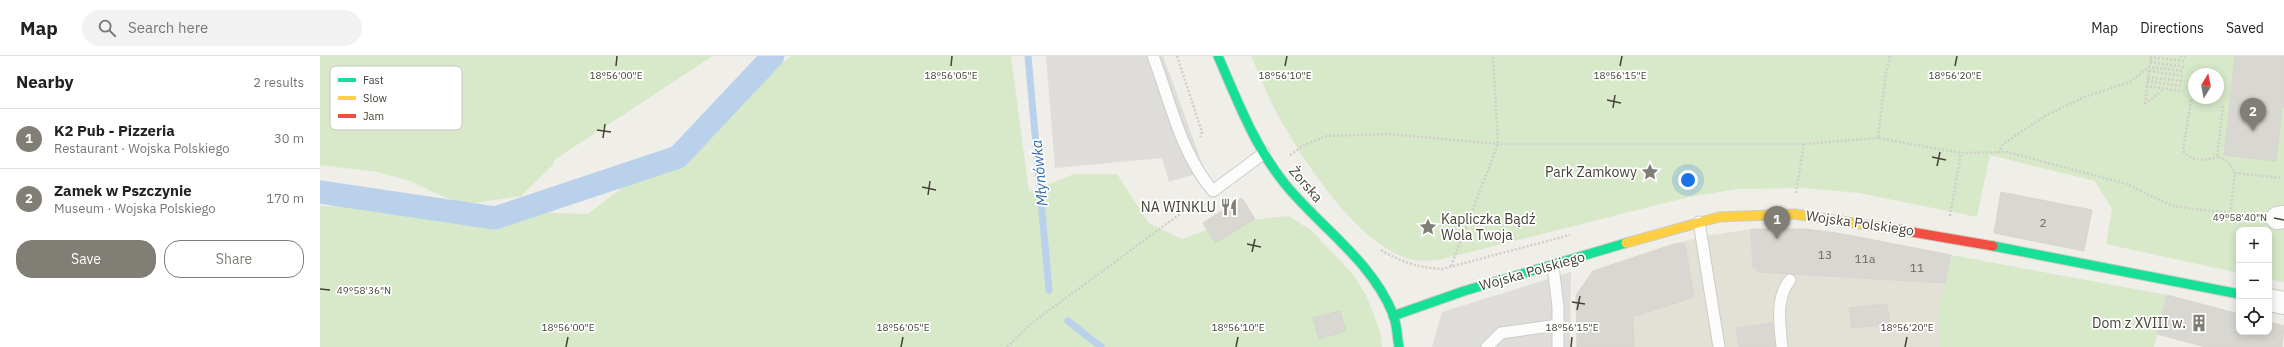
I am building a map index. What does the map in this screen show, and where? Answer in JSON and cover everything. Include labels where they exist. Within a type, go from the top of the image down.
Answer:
[{"type":"street","name":"Żorska","points":[[1218,56],[1244,118],[1264,153],[1286,185],[1362,263],[1381,289],[1393,316],[1399,347]]},
{"type":"street","name":"Wojska Polskiego","points":[[1393,316],[1464,291],[1699,222],[1719,218],[1794,214],[1876,224],[2236,293]]},
{"type":"street","points":[[2272,301],[2284,303]]},
{"type":"lane","points":[[1153,56],[1176,128],[1198,173],[1213,191],[1264,153]]},
{"type":"lane","points":[[1699,222],[1719,347]]},
{"type":"lane","points":[[1553,266],[1558,325],[1558,347]]},
{"type":"lane","points":[[1782,347],[1780,307],[1784,286],[1790,280]]},
{"type":"lane","points":[[1487,347],[1501,333],[1558,325]]},
{"type":"path","points":[[1177,56],[1202,132],[1197,142]]},
{"type":"path","points":[[1451,267],[1498,144],[1493,56]]},
{"type":"path","points":[[1878,138],[1886,72],[1890,56]]},
{"type":"path","points":[[2165,89],[2146,104],[2146,86],[2151,56],[2185,61]]},
{"type":"path","points":[[2180,56],[2186,57]]},
{"type":"path","points":[[2150,62],[2184,66]]},
{"type":"path","points":[[1998,153],[2003,144],[2045,116],[2084,97],[2130,82],[2149,67],[2184,71]]},
{"type":"path","points":[[2149,72],[2183,76]]},
{"type":"path","points":[[2148,77],[2182,81]]},
{"type":"path","points":[[2147,81],[2182,86]]},
{"type":"path","points":[[2146,86],[2181,91]]},
{"type":"path","points":[[2190,104],[2183,151],[2190,158],[2204,160],[2216,157],[2224,158],[2230,164],[2235,173],[2230,213]]},
{"type":"path","points":[[2216,157],[2222,106]]},
{"type":"path","points":[[1291,162],[1287,157],[1306,144],[1327,136],[1388,134],[1498,144],[1804,144],[1878,138],[1961,153],[2007,152],[2127,184],[2172,206],[2281,218]]},
{"type":"path","points":[[1788,195],[1796,195],[1804,144]]},
{"type":"path","points":[[1949,221],[1961,153]]},
{"type":"path","points":[[2235,173],[2282,178]]},
{"type":"path","points":[[1008,347],[1032,323],[1213,191]]},
{"type":"path","points":[[1378,248],[1398,261],[1424,268],[1451,267],[1575,234]]},
{"type":"shaded area","points":[[1046,56],[1163,56],[1203,166],[1198,173],[1169,182],[1162,158],[1055,168]]},
{"type":"shaded area","points":[[1751,229],[1805,229],[1847,234],[1951,255],[1938,314],[1939,347],[1577,347],[1576,298],[1579,298],[1579,291],[1590,275],[1674,244],[1705,236]]},
{"type":"shaded area","points":[[1571,272],[1570,347],[1432,347],[1442,312]]},
{"type":"green space","points":[[320,56],[713,56],[554,160],[554,164],[521,196],[461,205],[410,181],[377,172],[320,165]]},
{"type":"green space","points":[[791,56],[1011,56],[1029,192],[1074,174],[1117,174],[1149,223],[1182,239],[1224,223],[1289,216],[1312,231],[1352,273],[1367,297],[1380,331],[1382,347],[320,347],[320,206],[588,214]]},
{"type":"green space","name":"Park Zamkowy","points":[[1251,56],[2235,56],[2224,155],[2276,161],[2282,107],[2284,107],[2284,282],[2272,280],[2272,227],[2236,227],[2236,272],[2106,244],[2112,209],[2095,181],[1990,155],[1977,217],[1859,193],[1803,188],[1738,189],[1689,197],[1442,259],[1424,261],[1415,260],[1406,258],[1387,249],[1350,218],[1302,156],[1271,102]]},
{"type":"green space","points":[[1951,255],[2167,295],[2154,347],[1939,347],[1938,314]]},
{"type":"building","points":[[2235,56],[2284,56],[2284,107],[2282,107],[2276,161],[2224,155]]},
{"type":"building","points":[[2001,192],[2092,210],[2084,251],[1994,233]]},
{"type":"building","points":[[1242,198],[1255,219],[1215,243],[1203,223]]},
{"type":"building","points":[[1751,229],[1805,229],[1836,233],[1951,255],[1945,283],[1757,272],[1757,268],[1753,268]]},
{"type":"building","points":[[1685,243],[1694,297],[1633,317],[1634,347],[1577,347],[1576,295],[1593,271],[1674,244]]},
{"type":"building","name":"Dom z XVIII w.","points":[[2167,295],[2236,313],[2236,335],[2272,335],[2272,323],[2284,326],[2282,347],[2206,347],[2157,334]]},
{"type":"building","points":[[1887,304],[1890,324],[1852,328],[1849,308]]},
{"type":"building","points":[[1340,311],[1346,331],[1319,339],[1313,318]]},
{"type":"building","points":[[1773,323],[1775,347],[1739,347],[1736,328]]},
{"type":"waterway","points":[[320,192],[495,218],[678,157],[773,56]]},
{"type":"waterway","name":"Młynówka","points":[[1028,56],[1049,290]]},
{"type":"waterway","name":"Młynówka","points":[[1068,321],[1101,347]]},
{"type":"traffic: fast","points":[[1218,56],[1247,123],[1274,170],[1299,200],[1359,261],[1384,295],[1393,314],[1399,347]]},
{"type":"traffic: fast","points":[[1393,316],[1464,291],[1626,243]]},
{"type":"traffic: fast","points":[[1993,246],[2236,293]]},
{"type":"traffic: slow","points":[[1626,243],[1719,217],[1794,214],[1900,230]]},
{"type":"traffic: jam","points":[[1900,230],[1993,246]]},
{"type":"place","name":"Zamek w Pszczynie","points":[[2253,131]]},
{"type":"place","name":"Park Zamkowy","points":[[1650,172]]},
{"type":"place","name":"NA WINKLU","points":[[1229,207]]},
{"type":"place","name":"Kapliczka Bądź Wola Twoja","points":[[1428,227]]},
{"type":"place","name":"K2 Pub - Pizzeria","points":[[1777,239]]},
{"type":"place","name":"Dom z XVIII w.","points":[[2199,323]]}]
